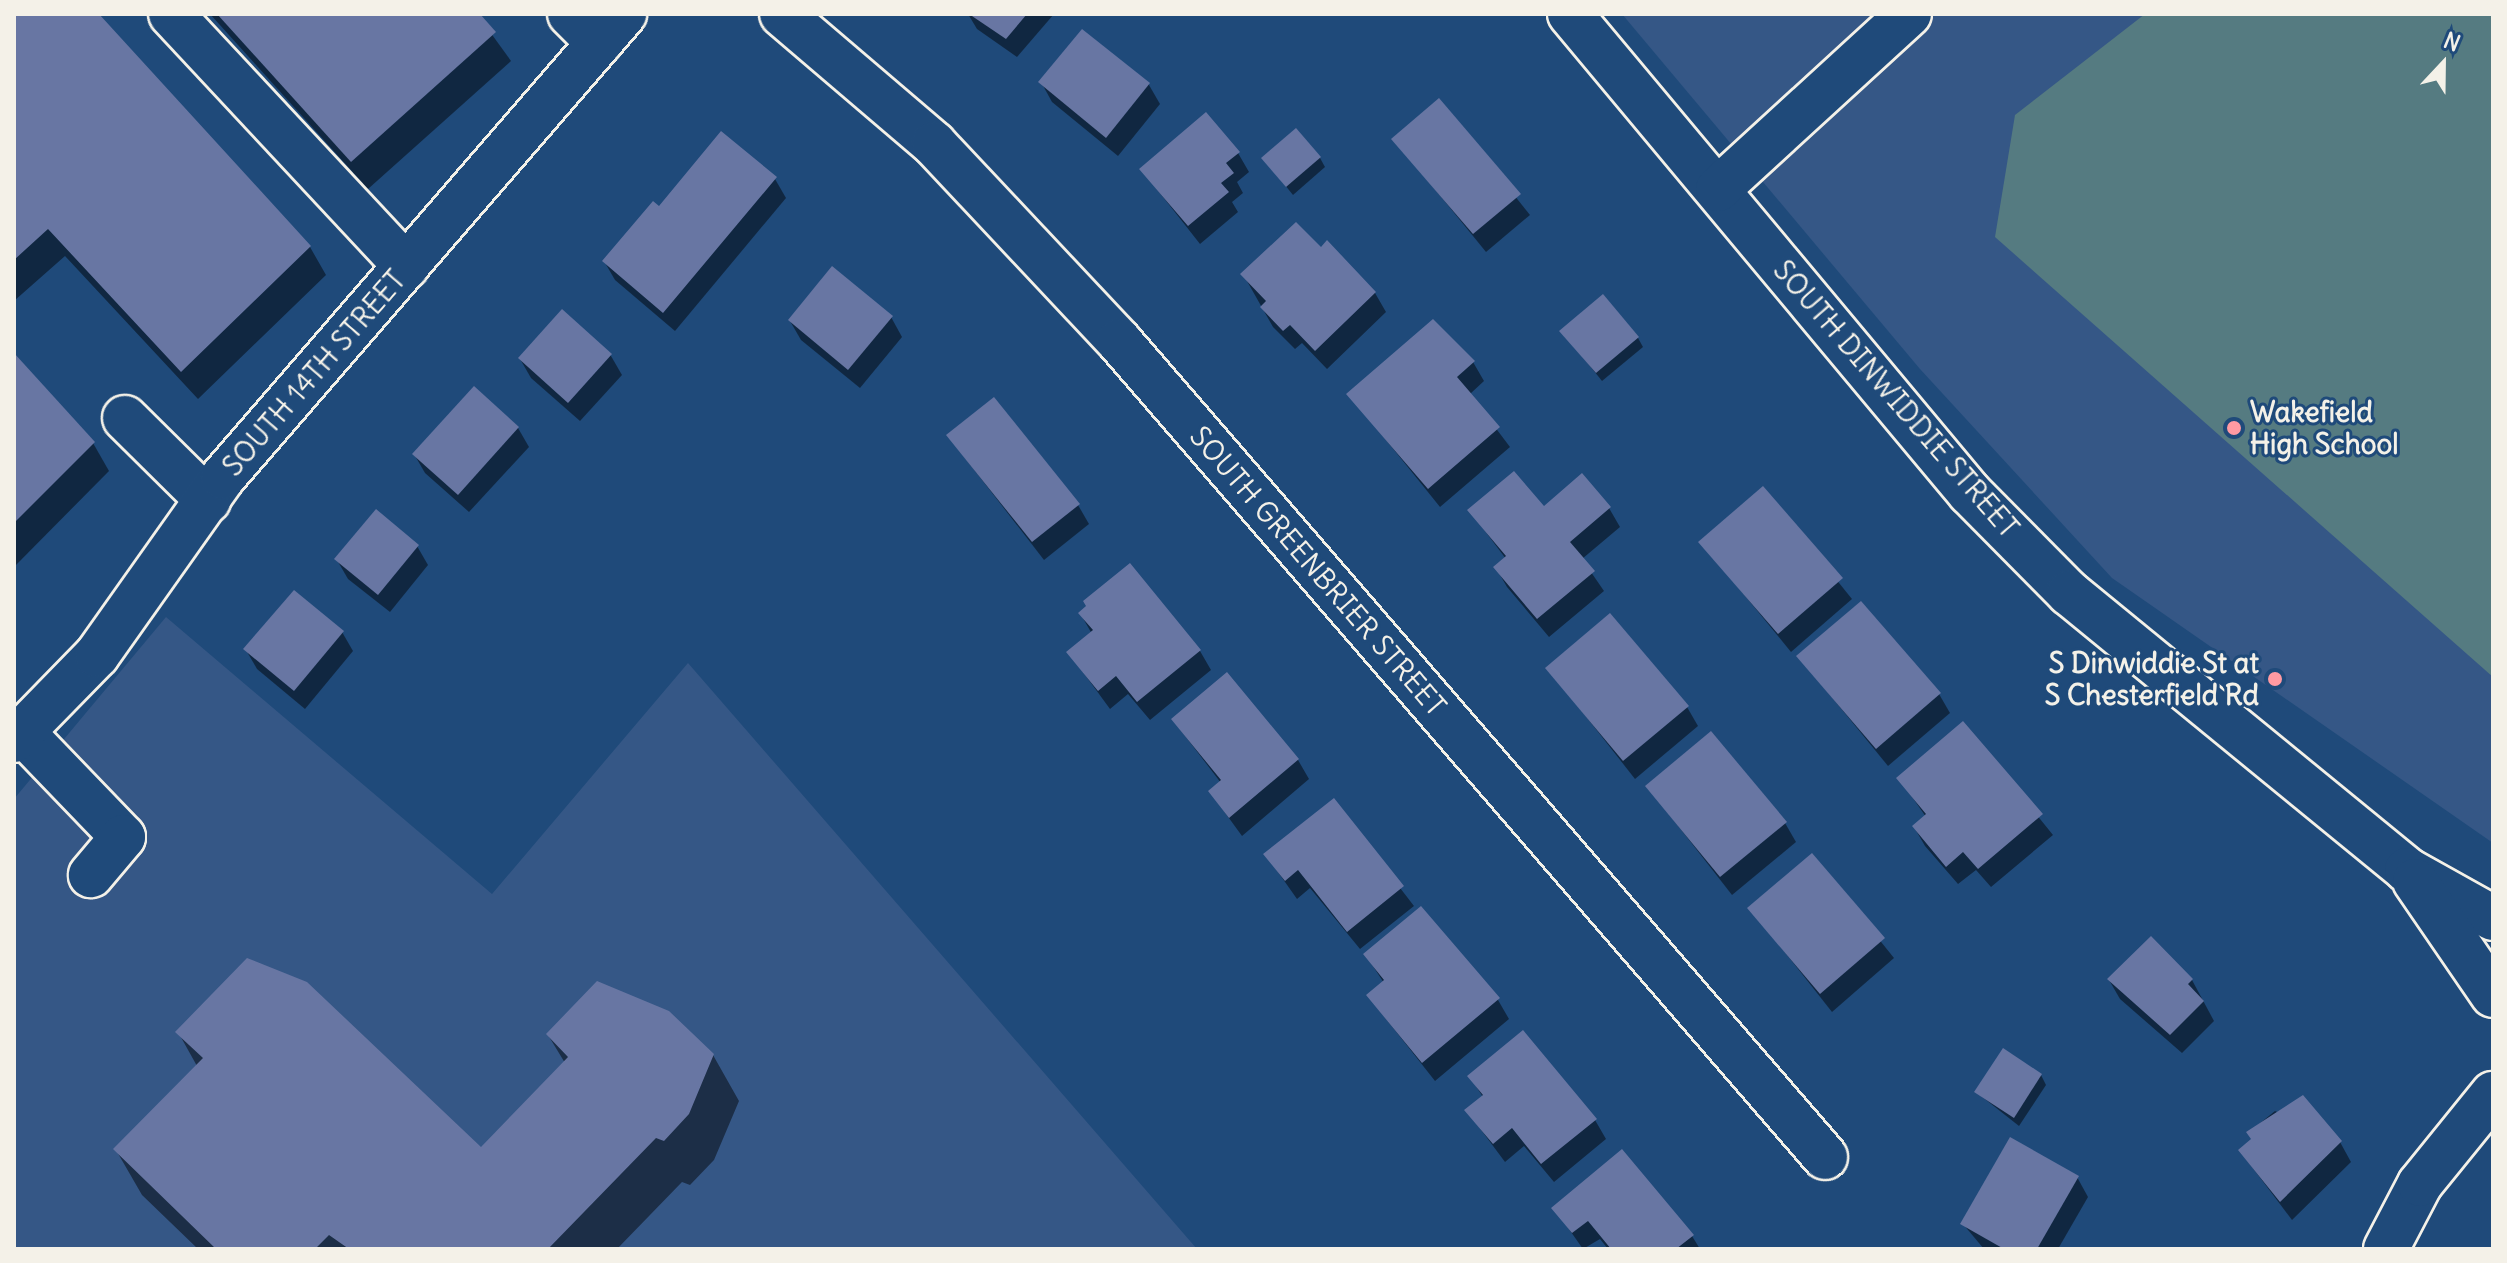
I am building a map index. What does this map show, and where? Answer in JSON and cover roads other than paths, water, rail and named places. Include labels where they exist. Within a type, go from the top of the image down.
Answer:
[{"type":"street","points":[[171,14],[406,266]]},
{"type":"street","name":"SOUTH GREENBRIER STREET","points":[[782,14],[934,144],[1119,341],[1825,1157]]},
{"type":"street","name":"SOUTH DINWIDDIE STREET","points":[[1570,14],[1970,493],[2058,582],[2407,870],[2493,918]]},
{"type":"street","points":[[1718,189],[1909,14]]},
{"type":"street","name":"SOUTH 14TH STREET","points":[[17,736],[97,655],[216,489],[406,266],[598,24]]},
{"type":"street","points":[[135,410],[216,489]]},
{"type":"street","points":[[17,736],[123,837],[91,875]]},
{"type":"street","name":"SOUTH DINWIDDIE STREET","points":[[2407,870],[2493,995]]},
{"type":"street","points":[[2386,1249],[2420,1184],[2493,1094]]},
{"type":"place","name":"Wakefield High School","points":[[2234,428]]},
{"type":"place","name":"S Dinwiddie St at S Chesterfield Rd","points":[[2275,679]]}]
